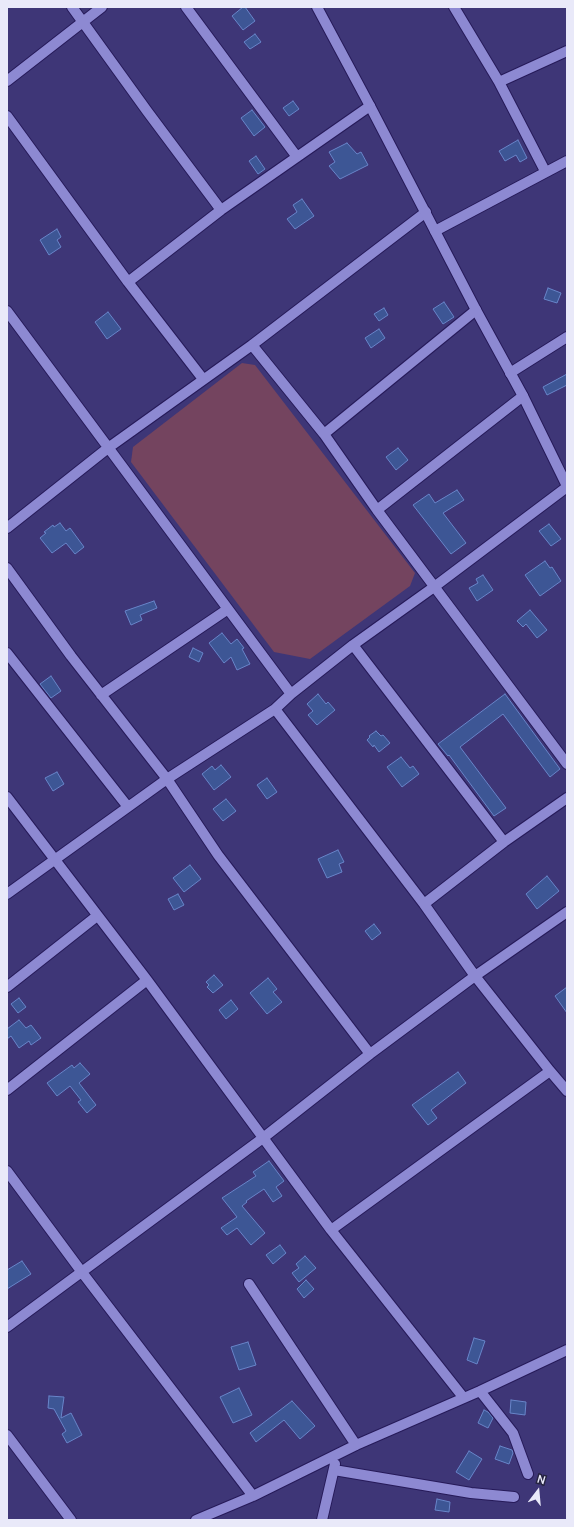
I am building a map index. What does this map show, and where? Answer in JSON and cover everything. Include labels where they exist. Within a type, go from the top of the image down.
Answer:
[{"type":"street","points":[[72,7],[221,210]]},
{"type":"street","points":[[7,81],[102,7]]},
{"type":"street","points":[[186,7],[297,157]]},
{"type":"street","points":[[7,894],[167,779],[275,709],[291,694],[353,645],[434,587],[567,486],[564,475],[523,396],[476,310],[436,231],[317,7]]},
{"type":"street","points":[[454,7],[499,82],[545,172]]},
{"type":"street","points":[[499,82],[567,51]]},
{"type":"street","points":[[128,282],[221,210],[370,106]]},
{"type":"street","points":[[7,116],[128,282],[203,379]]},
{"type":"street","points":[[436,231],[567,161]]},
{"type":"street","points":[[7,528],[108,448],[252,345],[426,212]]},
{"type":"street","points":[[324,434],[476,310]]},
{"type":"street","points":[[7,311],[291,694]]},
{"type":"street","points":[[510,373],[567,337]]},
{"type":"street","points":[[252,345],[324,434],[377,510],[567,764]]},
{"type":"street","points":[[377,510],[523,396]]},
{"type":"street","points":[[7,568],[71,656],[167,779],[218,855],[370,1054]]},
{"type":"street","points":[[102,695],[228,609]]},
{"type":"street","points":[[353,645],[504,842]]},
{"type":"street","points":[[7,653],[128,807]]},
{"type":"street","points":[[275,709],[424,904],[475,976],[567,1091]]},
{"type":"street","points":[[7,796],[147,980],[330,1230],[463,1397]]},
{"type":"street","points":[[424,904],[504,842],[567,798]]},
{"type":"street","points":[[7,1327],[263,1138],[370,1054],[475,976],[567,912]]},
{"type":"street","points":[[7,988],[97,916]]},
{"type":"street","points":[[7,1090],[147,980]]},
{"type":"street","points":[[330,1230],[550,1071]]},
{"type":"street","points":[[7,1171],[81,1271],[253,1496]]},
{"type":"street","points":[[249,1284],[356,1445]]},
{"type":"street","points":[[196,1520],[253,1496],[356,1445],[463,1397],[480,1391],[567,1350]]},
{"type":"street","points":[[480,1391],[513,1433],[528,1474]]},
{"type":"street","points":[[7,1435],[71,1520]]},
{"type":"street","points":[[322,1520],[337,1455]]},
{"type":"street","points":[[334,1470],[471,1493],[514,1497]]},
{"type":"shaded area","points":[[242,363],[255,365],[415,573],[410,586],[310,659],[274,652],[131,462],[133,447]]},
{"type":"building","points":[[245,7],[255,21],[243,30],[232,16]]},
{"type":"building","points":[[255,34],[261,42],[250,49],[244,42]]},
{"type":"building","points":[[293,101],[299,109],[289,116],[283,108]]},
{"type":"building","points":[[252,110],[265,127],[254,136],[241,118]]},
{"type":"building","points":[[518,140],[527,158],[520,162],[516,155],[505,161],[499,151]]},
{"type":"building","points":[[347,143],[357,154],[361,152],[368,165],[340,179],[329,166],[335,162],[329,152]]},
{"type":"building","points":[[256,156],[265,169],[258,174],[249,161]]},
{"type":"building","points":[[302,199],[314,216],[295,229],[287,219],[297,212],[293,205]]},
{"type":"building","points":[[57,229],[61,237],[57,240],[61,247],[49,255],[40,240]]},
{"type":"building","points":[[548,288],[561,293],[557,303],[544,299]]},
{"type":"building","points":[[444,302],[454,317],[443,324],[433,309]]},
{"type":"building","points":[[384,308],[388,315],[379,321],[374,314]]},
{"type":"building","points":[[108,312],[121,329],[107,339],[95,322]]},
{"type":"building","points":[[379,329],[385,338],[371,348],[365,338]]},
{"type":"building","points":[[567,374],[567,385],[547,395],[543,387]]},
{"type":"building","points":[[398,448],[408,460],[396,470],[386,457]]},
{"type":"building","points":[[457,490],[464,500],[443,513],[466,543],[451,554],[413,505],[429,494],[435,503]]},
{"type":"building","points":[[60,523],[66,531],[70,528],[84,547],[75,554],[66,543],[52,553],[40,538],[46,533],[44,532],[53,525],[54,527]]},
{"type":"building","points":[[549,524],[561,539],[551,546],[539,531]]},
{"type":"building","points":[[545,561],[550,568],[552,567],[561,581],[540,596],[525,575]]},
{"type":"building","points":[[483,575],[493,590],[477,601],[469,588],[478,583],[476,579]]},
{"type":"building","points":[[154,601],[157,608],[140,615],[142,620],[131,625],[125,611]]},
{"type":"building","points":[[530,610],[547,630],[537,638],[526,624],[523,627],[517,621]]},
{"type":"building","points":[[222,633],[231,644],[237,639],[244,648],[242,649],[250,664],[237,670],[231,657],[224,663],[209,643]]},
{"type":"building","points":[[193,648],[203,653],[199,662],[189,657]]},
{"type":"building","points":[[51,676],[61,691],[51,698],[40,684]]},
{"type":"building","points":[[318,694],[326,704],[328,702],[335,710],[317,725],[308,715],[313,711],[307,704]]},
{"type":"building","points":[[505,694],[560,769],[550,777],[503,714],[460,747],[506,808],[494,816],[449,755],[448,756],[438,744]]},
{"type":"building","points":[[376,731],[381,736],[383,735],[390,743],[379,752],[374,745],[373,747],[367,740],[370,737],[369,736]]},
{"type":"building","points":[[401,757],[410,768],[413,766],[419,774],[402,787],[387,767]]},
{"type":"building","points":[[221,765],[231,777],[214,790],[202,774],[212,766],[215,770]]},
{"type":"building","points":[[57,772],[64,784],[53,791],[45,778]]},
{"type":"building","points":[[267,778],[277,792],[267,799],[257,785]]},
{"type":"building","points":[[226,799],[236,811],[223,821],[213,809]]},
{"type":"building","points":[[338,850],[344,862],[339,864],[342,872],[327,878],[318,859]]},
{"type":"building","points":[[190,865],[201,879],[184,892],[173,878]]},
{"type":"building","points":[[547,876],[559,891],[537,909],[526,894]]},
{"type":"building","points":[[178,894],[184,905],[174,910],[168,899]]},
{"type":"building","points":[[374,924],[381,933],[372,940],[365,931]]},
{"type":"building","points":[[214,975],[223,985],[213,993],[207,987],[209,985],[206,982]]},
{"type":"building","points":[[268,978],[277,989],[273,992],[282,1002],[267,1014],[250,993]]},
{"type":"building","points":[[567,987],[567,1013],[555,996]]},
{"type":"building","points":[[19,998],[26,1007],[18,1013],[11,1004]]},
{"type":"building","points":[[231,1000],[238,1009],[226,1019],[219,1010]]},
{"type":"building","points":[[19,1020],[26,1028],[31,1025],[41,1038],[31,1045],[29,1041],[19,1048],[11,1036],[7,1039],[7,1029]]},
{"type":"building","points":[[80,1063],[90,1074],[79,1083],[96,1105],[87,1113],[78,1102],[81,1100],[70,1086],[57,1096],[47,1083],[72,1065],[74,1068]]},
{"type":"building","points":[[458,1072],[466,1083],[431,1110],[437,1118],[428,1125],[412,1105]]},
{"type":"building","points":[[269,1161],[284,1181],[276,1187],[282,1196],[273,1202],[264,1189],[246,1201],[247,1202],[242,1206],[265,1233],[251,1245],[237,1228],[227,1235],[221,1228],[237,1217],[222,1198],[256,1176],[253,1172]]},
{"type":"building","points":[[280,1245],[286,1253],[273,1264],[266,1255]]},
{"type":"building","points":[[305,1256],[316,1268],[299,1282],[292,1273],[299,1268],[296,1264]]},
{"type":"building","points":[[22,1261],[31,1274],[7,1289],[7,1270]]},
{"type":"building","points":[[306,1280],[314,1289],[304,1298],[297,1289]]},
{"type":"building","points":[[474,1338],[485,1341],[477,1364],[467,1360]]},
{"type":"building","points":[[248,1342],[256,1365],[239,1370],[231,1347]]},
{"type":"building","points":[[239,1388],[252,1415],[233,1423],[220,1397]]},
{"type":"building","points":[[49,1396],[64,1397],[61,1418],[71,1413],[82,1435],[67,1443],[62,1434],[66,1431],[54,1409],[48,1408]]},
{"type":"building","points":[[511,1400],[526,1402],[525,1415],[510,1413]]},
{"type":"building","points":[[292,1401],[315,1426],[300,1439],[284,1420],[256,1442],[250,1433]]},
{"type":"building","points":[[484,1410],[493,1418],[488,1428],[478,1423]]},
{"type":"building","points":[[500,1446],[512,1450],[513,1453],[509,1464],[495,1459]]},
{"type":"building","points":[[469,1451],[482,1459],[469,1480],[456,1472]]},
{"type":"building","points":[[437,1499],[450,1502],[449,1512],[435,1510]]}]
